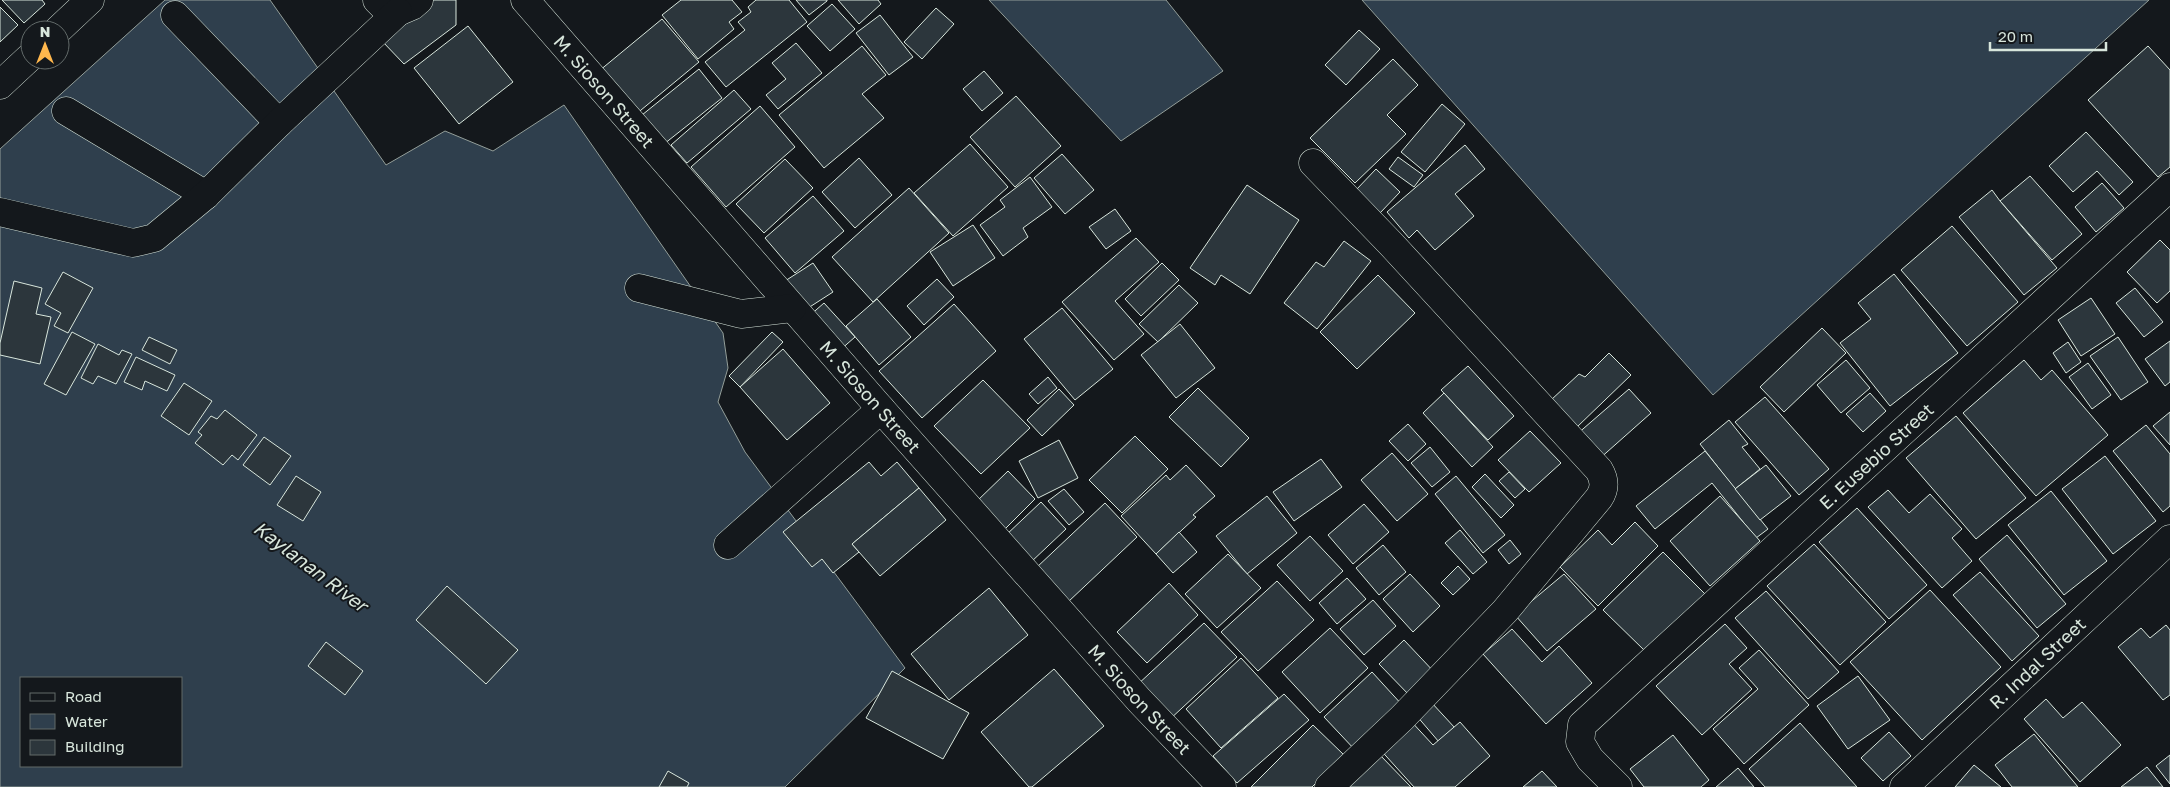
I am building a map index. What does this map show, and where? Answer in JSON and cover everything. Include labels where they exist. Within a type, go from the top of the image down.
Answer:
[{"type":"street","points":[[69,20],[90,0]]},
{"type":"street","name":"M. Sioson Street","points":[[525,0],[881,409],[1139,700],[1222,787]]},
{"type":"street","points":[[0,212],[133,243],[154,238],[206,195],[398,4]]},
{"type":"street","points":[[175,15],[280,123]]},
{"type":"street","points":[[0,85],[20,66]]},
{"type":"street","points":[[66,111],[206,195]]},
{"type":"street","points":[[1313,163],[1599,470],[1604,484],[1603,492],[1599,498],[1505,611],[1402,718],[1329,787]]},
{"type":"street","name":"E. Eusebio Street","points":[[1618,787],[1590,759],[1580,742],[1582,725],[2170,187]]},
{"type":"street","points":[[639,288],[741,314],[792,308]]},
{"type":"street","points":[[728,545],[881,409]]},
{"type":"street","name":"R. Indal Street","points":[[1904,787],[2170,539]]},
{"type":"water","name":"Kaylanan River","points":[[165,0],[270,0],[386,165],[445,131],[493,151],[564,105],[723,333],[728,368],[718,402],[745,452],[905,668],[785,787],[0,787],[0,149]]},
{"type":"water","points":[[989,0],[1166,0],[1223,71],[1121,141]]},
{"type":"water","points":[[1362,0],[2149,0],[1713,395]]},
{"type":"building","points":[[2,0],[42,0],[45,4],[27,20],[21,20]]},
{"type":"building","points":[[430,0],[456,0],[456,25],[404,64],[382,41]]},
{"type":"building","points":[[681,0],[732,0],[742,12],[729,22],[734,29],[698,59],[662,15]]},
{"type":"building","points":[[756,0],[789,0],[807,22],[726,87],[705,62],[745,30],[738,22],[751,12],[748,7]]},
{"type":"building","points":[[796,0],[827,0],[827,1],[809,15]]},
{"type":"building","points":[[838,0],[878,0],[881,4],[859,24]]},
{"type":"building","points":[[832,4],[855,29],[830,51],[807,26]]},
{"type":"building","points":[[0,7],[18,25],[0,42]]},
{"type":"building","points":[[936,8],[954,24],[922,59],[904,42]]},
{"type":"building","points":[[880,15],[913,57],[889,75],[856,33]]},
{"type":"building","points":[[662,19],[699,62],[635,115],[599,71]]},
{"type":"building","points":[[468,26],[513,82],[459,124],[414,68]]},
{"type":"building","points":[[1359,30],[1380,49],[1346,85],[1325,65]]},
{"type":"building","points":[[796,43],[822,73],[778,109],[766,95],[786,79],[772,63]]},
{"type":"building","points":[[862,46],[886,75],[862,94],[884,118],[824,168],[779,115]]},
{"type":"building","points":[[2148,46],[2170,70],[2170,167],[2158,177],[2088,100]]},
{"type":"building","points":[[1393,59],[1418,85],[1387,115],[1406,134],[1355,183],[1310,138]]},
{"type":"building","points":[[699,69],[722,98],[664,144],[642,115]]},
{"type":"building","points":[[984,71],[1003,93],[982,111],[963,89]]},
{"type":"building","points":[[734,90],[751,109],[687,163],[671,145]]},
{"type":"building","points":[[1016,96],[1061,146],[1015,187],[970,137]]},
{"type":"building","points":[[1442,104],[1465,124],[1425,172],[1401,152]]},
{"type":"building","points":[[760,106],[795,147],[726,207],[691,167]]},
{"type":"building","points":[[2086,132],[2133,182],[2119,195],[2097,171],[2073,192],[2049,166]]},
{"type":"building","points":[[970,144],[1008,187],[953,236],[914,193]]},
{"type":"building","points":[[1465,145],[1485,169],[1455,194],[1474,216],[1435,250],[1417,230],[1409,238],[1387,212]]},
{"type":"building","points":[[1062,154],[1094,190],[1065,214],[1034,178]]},
{"type":"building","points":[[1398,157],[1423,175],[1414,187],[1389,169]]},
{"type":"building","points":[[859,158],[892,195],[855,228],[822,192]]},
{"type":"building","points":[[785,159],[813,188],[764,233],[736,204]]},
{"type":"building","points":[[1376,169],[1400,192],[1380,213],[1356,190]]},
{"type":"building","points":[[2030,176],[2082,234],[2052,260],[2000,201]]},
{"type":"building","points":[[1030,177],[1052,207],[1023,228],[1028,237],[1003,256],[980,225],[1005,207],[1000,200]]},
{"type":"building","points":[[2102,183],[2124,208],[2096,232],[2075,207]]},
{"type":"building","points":[[1247,185],[1299,220],[1250,294],[1221,275],[1215,285],[1190,268]]},
{"type":"building","points":[[909,188],[949,233],[873,302],[832,257]]},
{"type":"building","points":[[1992,190],[2057,268],[2024,295],[1959,217]]},
{"type":"building","points":[[813,196],[844,231],[795,273],[765,238]]},
{"type":"building","points":[[1115,209],[1131,231],[1106,249],[1089,227]]},
{"type":"building","points":[[973,225],[995,258],[953,286],[930,252]]},
{"type":"building","points":[[1952,226],[2018,302],[1967,346],[1901,270]]},
{"type":"building","points":[[1136,238],[1159,262],[1115,301],[1144,334],[1114,360],[1062,302]]},
{"type":"building","points":[[2160,240],[2170,250],[2170,291],[2157,303],[2127,272]]},
{"type":"building","points":[[1344,241],[1371,261],[1317,329],[1284,303],[1316,262],[1324,267]]},
{"type":"building","points":[[813,263],[833,292],[805,310],[785,281]]},
{"type":"building","points":[[1162,263],[1179,280],[1141,316],[1125,299]]},
{"type":"building","points":[[63,272],[93,288],[68,333],[54,326],[61,313],[45,304]]},
{"type":"building","points":[[1894,274],[1958,353],[1890,406],[1840,343],[1871,319],[1858,303]]},
{"type":"building","points":[[1378,275],[1415,313],[1357,369],[1320,332]]},
{"type":"building","points":[[937,279],[954,297],[924,325],[907,306]]},
{"type":"building","points":[[14,281],[42,288],[36,314],[51,317],[40,364],[0,355],[0,343]]},
{"type":"building","points":[[1179,285],[1198,303],[1158,342],[1139,324]]},
{"type":"building","points":[[2135,288],[2163,322],[2144,337],[2116,303]]},
{"type":"building","points":[[2091,298],[2115,334],[2081,356],[2058,320]]},
{"type":"building","points":[[877,299],[911,337],[879,365],[846,326]]},
{"type":"building","points":[[824,303],[855,337],[839,351],[808,317]]},
{"type":"building","points":[[954,304],[996,351],[922,418],[879,371]]},
{"type":"building","points":[[1062,308],[1113,369],[1075,400],[1024,339]]},
{"type":"building","points":[[1180,324],[1215,368],[1176,398],[1141,355]]},
{"type":"building","points":[[1822,328],[1846,353],[1784,412],[1760,387]]},
{"type":"building","points":[[72,332],[95,344],[66,395],[44,384]]},
{"type":"building","points":[[772,332],[783,342],[740,387],[729,376]]},
{"type":"building","points":[[149,337],[177,350],[170,364],[142,350]]},
{"type":"building","points":[[2118,337],[2148,382],[2121,400],[2090,356]]},
{"type":"building","points":[[2170,341],[2170,382],[2165,386],[2145,359]]},
{"type":"building","points":[[2068,342],[2081,362],[2066,373],[2053,353]]},
{"type":"building","points":[[98,344],[119,355],[122,350],[132,354],[116,384],[98,376],[93,384],[81,378]]},
{"type":"building","points":[[783,349],[830,403],[787,440],[740,387]]},
{"type":"building","points":[[1609,353],[1631,375],[1577,427],[1551,400],[1579,374],[1585,377]]},
{"type":"building","points":[[136,357],[175,375],[167,391],[145,381],[142,390],[124,382]]},
{"type":"building","points":[[1846,360],[1870,388],[1841,413],[1817,385]]},
{"type":"building","points":[[2024,360],[2041,380],[2052,370],[2108,435],[2036,496],[1963,413]]},
{"type":"building","points":[[2088,363],[2111,395],[2092,409],[2069,377]]},
{"type":"building","points":[[1468,366],[1514,416],[1488,440],[1441,390]]},
{"type":"building","points":[[1048,377],[1057,388],[1038,404],[1029,394]]},
{"type":"building","points":[[983,380],[1030,428],[981,474],[934,426]]},
{"type":"building","points":[[184,383],[212,401],[189,435],[161,416]]},
{"type":"building","points":[[1198,388],[1249,438],[1221,467],[1169,417]]},
{"type":"building","points":[[1059,389],[1074,405],[1042,436],[1027,420]]},
{"type":"building","points":[[1629,389],[1651,413],[1598,460],[1576,435]]},
{"type":"building","points":[[1444,393],[1493,447],[1472,467],[1423,413]]},
{"type":"building","points":[[1870,393],[1886,411],[1863,432],[1846,414]]},
{"type":"building","points":[[1765,397],[1829,469],[1799,495],[1735,422]]},
{"type":"building","points":[[225,410],[257,435],[238,460],[232,455],[223,465],[195,443],[202,435],[198,432],[211,416],[217,419]]},
{"type":"building","points":[[2170,412],[2170,445],[2153,426]]},
{"type":"building","points":[[1956,416],[2026,498],[1976,539],[1906,458]]},
{"type":"building","points":[[1729,420],[1748,444],[1742,447],[1760,469],[1735,489],[1700,444]]},
{"type":"building","points":[[1408,424],[1426,444],[1408,461],[1389,441]]},
{"type":"building","points":[[2146,425],[2170,454],[2170,506],[2163,512],[2113,451]]},
{"type":"building","points":[[1530,431],[1561,463],[1529,492],[1498,460]]},
{"type":"building","points":[[1135,436],[1168,469],[1122,513],[1089,480]]},
{"type":"building","points":[[264,437],[291,456],[270,485],[243,465]]},
{"type":"building","points":[[1059,440],[1078,478],[1038,498],[1019,461]]},
{"type":"building","points":[[1430,447],[1450,472],[1432,487],[1411,463]]},
{"type":"building","points":[[1705,451],[1768,529],[1756,538],[1712,483],[1655,529],[1636,506]]},
{"type":"building","points":[[1392,453],[1428,494],[1397,521],[1361,480]]},
{"type":"building","points":[[2105,456],[2156,521],[2113,554],[2062,489]]},
{"type":"building","points":[[1321,459],[1342,487],[1294,521],[1273,492]]},
{"type":"building","points":[[869,462],[881,476],[897,462],[919,488],[852,544],[859,552],[833,573],[822,559],[812,567],[783,532]]},
{"type":"building","points":[[1186,465],[1215,496],[1193,515],[1196,517],[1156,554],[1121,516],[1166,475],[1170,480]]},
{"type":"building","points":[[1766,465],[1791,496],[1760,520],[1735,489]]},
{"type":"building","points":[[1008,471],[1035,499],[1003,531],[975,503]]},
{"type":"building","points":[[1509,472],[1525,489],[1515,498],[1499,481]]},
{"type":"building","points":[[1485,474],[1514,505],[1501,518],[1472,487]]},
{"type":"building","points":[[296,476],[321,492],[303,521],[277,505]]},
{"type":"building","points":[[1456,476],[1505,535],[1483,553],[1435,494]]},
{"type":"building","points":[[919,488],[946,520],[880,576],[852,544]]},
{"type":"building","points":[[1064,489],[1084,512],[1069,525],[1048,501]]},
{"type":"building","points":[[1888,490],[1909,513],[1930,494],[1962,529],[1952,538],[1972,561],[1942,588],[1868,507]]},
{"type":"building","points":[[2051,491],[2107,561],[2064,595],[2008,525]]},
{"type":"building","points":[[1267,496],[1297,533],[1247,574],[1216,536]]},
{"type":"building","points":[[1720,496],[1760,541],[1710,586],[1670,541]]},
{"type":"building","points":[[1041,502],[1066,529],[1030,563],[1005,536]]},
{"type":"building","points":[[1105,503],[1137,537],[1068,602],[1036,568]]},
{"type":"building","points":[[1364,504],[1389,532],[1353,564],[1328,535]]},
{"type":"building","points":[[1857,508],[1927,585],[1889,619],[1819,542]]},
{"type":"building","points":[[1635,522],[1658,546],[1598,606],[1560,567],[1598,530],[1612,545]]},
{"type":"building","points":[[1460,530],[1487,562],[1473,574],[1445,543]]},
{"type":"building","points":[[1179,532],[1197,552],[1173,573],[1156,554]]},
{"type":"building","points":[[2007,535],[2066,604],[2037,628],[1979,559]]},
{"type":"building","points":[[1310,536],[1343,571],[1310,601],[1277,565]]},
{"type":"building","points":[[1510,540],[1521,554],[1509,564],[1498,550]]},
{"type":"building","points":[[1814,544],[1886,622],[1840,665],[1767,586]]},
{"type":"building","points":[[1383,545],[1406,572],[1379,595],[1356,568]]},
{"type":"building","points":[[1663,552],[1705,594],[1645,651],[1603,610]]},
{"type":"building","points":[[1228,554],[1261,588],[1217,628],[1185,594]]},
{"type":"building","points":[[1458,566],[1470,579],[1453,595],[1441,583]]},
{"type":"building","points":[[1980,572],[2039,636],[2012,661],[1953,595]]},
{"type":"building","points":[[1410,574],[1440,606],[1413,632],[1383,599]]},
{"type":"building","points":[[1564,574],[1596,609],[1547,651],[1515,615]]},
{"type":"building","points":[[1347,578],[1366,599],[1337,624],[1319,603]]},
{"type":"building","points":[[1277,581],[1314,620],[1258,671],[1221,632]]},
{"type":"building","points":[[1169,583],[1198,615],[1147,663],[1117,632]]},
{"type":"building","points":[[447,586],[518,650],[486,684],[416,620]]},
{"type":"building","points":[[989,588],[1028,635],[949,700],[911,654]]},
{"type":"building","points":[[1930,590],[2001,667],[1922,740],[1850,662]]},
{"type":"building","points":[[1766,591],[1839,672],[1808,699],[1735,618]]},
{"type":"building","points":[[1373,600],[1396,626],[1364,655],[1340,629]]},
{"type":"building","points":[[1204,623],[1237,657],[1168,721],[1136,686]]},
{"type":"building","points":[[1725,624],[1747,648],[1729,664],[1752,689],[1702,735],[1656,686]]},
{"type":"building","points":[[2166,625],[2170,630],[2170,695],[2163,700],[2118,647],[2141,628],[2150,638]]},
{"type":"building","points":[[1330,628],[1368,668],[1320,713],[1282,672]]},
{"type":"building","points":[[1512,629],[1542,662],[1559,646],[1592,683],[1546,724],[1483,654]]},
{"type":"building","points":[[1404,640],[1437,675],[1412,698],[1379,664]]},
{"type":"building","points":[[326,642],[363,671],[345,695],[308,666]]},
{"type":"building","points":[[1759,650],[1809,705],[1744,764],[1713,729],[1758,689],[1739,668]]},
{"type":"building","points":[[1241,658],[1278,698],[1221,748],[1186,709]]},
{"type":"building","points":[[1054,669],[1104,726],[1032,787],[1029,787],[981,732]]},
{"type":"building","points":[[892,671],[969,713],[943,759],[866,718]]},
{"type":"building","points":[[1372,672],[1404,707],[1356,751],[1324,717]]},
{"type":"building","points":[[1858,676],[1890,720],[1848,749],[1817,706]]},
{"type":"building","points":[[1284,694],[1309,720],[1237,783],[1213,756]]},
{"type":"building","points":[[2046,699],[2063,718],[2082,702],[2121,745],[2080,782],[2024,719]]},
{"type":"building","points":[[1431,702],[1455,728],[1439,742],[1416,715]]},
{"type":"building","points":[[1408,718],[1433,745],[1460,722],[1490,756],[1455,787],[1414,787],[1377,746]]},
{"type":"building","points":[[1800,723],[1857,787],[1765,787],[1749,769]]},
{"type":"building","points":[[1313,725],[1344,755],[1312,787],[1251,787]]},
{"type":"building","points":[[1889,732],[1911,756],[1883,781],[1861,758]]},
{"type":"building","points":[[2034,734],[2078,787],[2012,787],[1995,765]]},
{"type":"building","points":[[1673,735],[1709,780],[1701,787],[1644,787],[1630,769]]},
{"type":"building","points":[[1379,754],[1411,787],[1344,787]]},
{"type":"building","points":[[2170,755],[2170,784],[2156,766]]},
{"type":"building","points":[[1974,765],[2001,787],[1955,787]]},
{"type":"building","points":[[2147,767],[2163,787],[2121,787]]},
{"type":"building","points":[[1738,768],[1754,787],[1716,787]]},
{"type":"building","points":[[668,771],[689,783],[687,787],[659,787]]},
{"type":"building","points":[[1542,771],[1557,787],[1523,787]]}]
